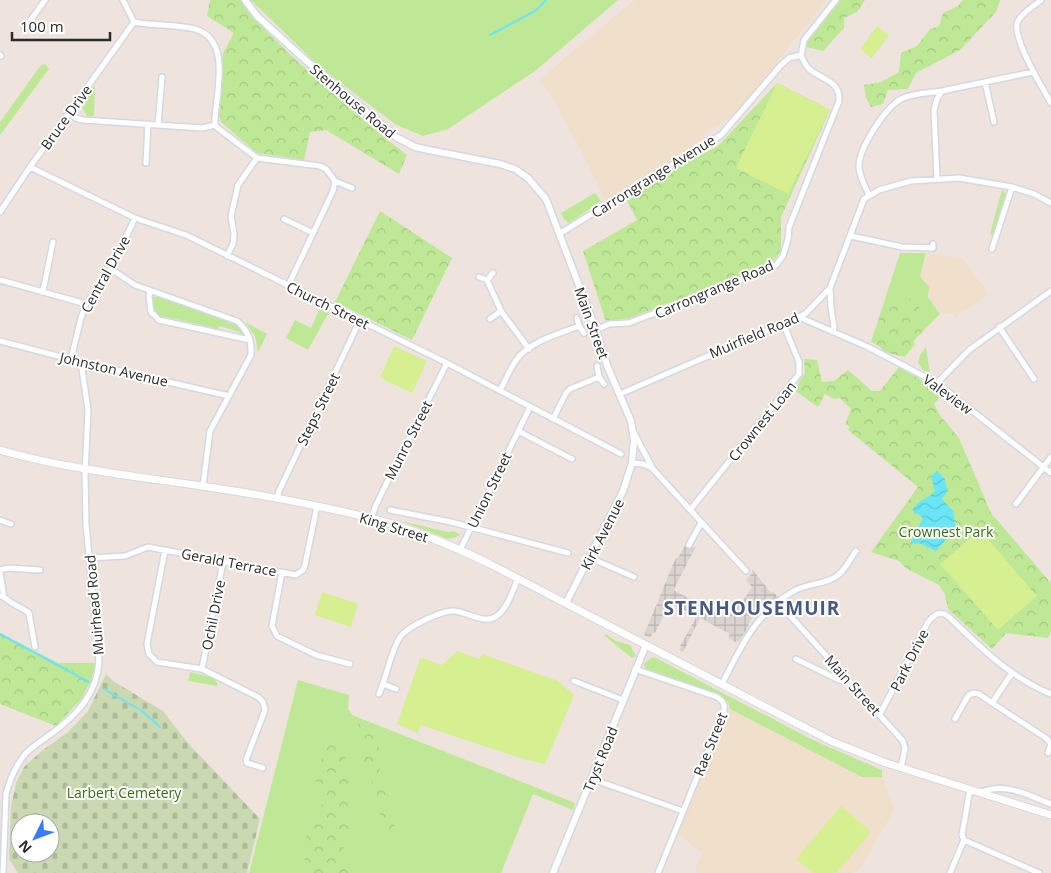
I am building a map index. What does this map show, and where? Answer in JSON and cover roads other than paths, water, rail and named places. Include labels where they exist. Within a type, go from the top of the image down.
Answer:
[{"type":"main road","name":"King Street","points":[[0,450],[85,469],[277,498],[318,506],[402,528],[460,550],[518,578],[831,741],[901,767]]},
{"type":"main road","points":[[901,767],[1051,815]]},
{"type":"street","points":[[25,28],[45,0]]},
{"type":"street","points":[[123,0],[134,22],[194,29],[205,32],[213,42],[218,51],[220,61],[215,125]]},
{"type":"street","name":"Stenhouse Road","points":[[245,0],[257,16],[302,57],[396,137],[415,146],[500,164],[523,173],[541,192],[551,213]]},
{"type":"street","points":[[801,55],[804,40],[836,0]]},
{"type":"street","points":[[1041,0],[1022,16],[1016,25],[1016,31],[1033,72],[1051,103]]},
{"type":"street","name":"Bruce Drive","points":[[0,212],[134,22]]},
{"type":"street","name":"Carrongrange Avenue","points":[[559,234],[721,135],[781,64],[789,58],[801,55]]},
{"type":"street","name":"Carrongrange Road","points":[[596,330],[609,324],[629,324],[771,268],[784,256],[789,227],[826,138],[839,96],[836,86],[810,70],[801,55]]},
{"type":"street","points":[[1033,72],[942,91],[916,94],[900,100],[879,121],[871,133],[860,160],[859,172],[870,195],[879,190],[905,182],[970,178],[1012,187],[1034,194],[1051,203]]},
{"type":"street","points":[[158,125],[162,77]]},
{"type":"street","points":[[985,82],[994,122]]},
{"type":"street","points":[[937,179],[934,110],[937,99],[942,91]]},
{"type":"street","points":[[69,114],[83,120],[202,128],[215,125]]},
{"type":"street","points":[[146,162],[148,124]]},
{"type":"street","points":[[215,125],[258,158],[320,166],[326,169],[334,181],[334,191],[288,286]]},
{"type":"street","points":[[227,256],[233,244],[234,234],[231,216],[238,185],[258,158]]},
{"type":"street","name":"Church Street","points":[[30,167],[135,218],[186,235],[447,362],[621,454]]},
{"type":"street","points":[[334,181],[352,188]]},
{"type":"street","points":[[992,249],[1012,187]]},
{"type":"street","name":"Muirfield Road","points":[[620,394],[799,317],[813,306],[830,288],[852,236],[864,200],[870,195]]},
{"type":"street","name":"Main Street","points":[[551,213],[633,432],[652,468],[746,571]]},
{"type":"street","name":"Central Drive","points":[[71,360],[86,304],[111,269],[135,218]]},
{"type":"street","points":[[284,219],[313,233]]},
{"type":"street","points":[[852,236],[902,247],[933,248],[933,244]]},
{"type":"street","points":[[43,291],[54,242]]},
{"type":"street","points":[[111,269],[127,281],[150,291],[237,322],[243,326],[250,340],[252,355],[210,431],[203,486]]},
{"type":"street","points":[[487,280],[493,274]]},
{"type":"street","points":[[479,277],[487,280],[501,312],[529,349]]},
{"type":"street","points":[[0,280],[86,304]]},
{"type":"street","points":[[830,288],[833,332]]},
{"type":"street","points":[[150,291],[151,312],[159,320],[250,340]]},
{"type":"street","points":[[937,383],[969,350],[1051,291]]},
{"type":"street","points":[[490,319],[501,312]]},
{"type":"street","name":"Valeview","points":[[799,317],[881,353],[937,383],[1051,473]]},
{"type":"street","points":[[577,318],[579,326],[584,333]]},
{"type":"street","name":"Steps Street","points":[[277,498],[360,320]]},
{"type":"street","name":"Crownest Loan","points":[[690,510],[799,374],[799,362],[783,323]]},
{"type":"street","points":[[500,390],[518,358],[529,349],[579,326]]},
{"type":"street","points":[[999,327],[1034,378]]},
{"type":"street","name":"Johnston Avenue","points":[[0,341],[71,360],[229,396]]},
{"type":"street","name":"Muirhead Road","points":[[3,873],[6,794],[15,768],[28,751],[78,712],[90,695],[98,674],[99,661],[86,525],[85,469],[88,410],[81,362]]},
{"type":"street","name":"Munro Street","points":[[371,519],[376,505],[447,362]]},
{"type":"street","points":[[597,366],[604,384]]},
{"type":"street","points":[[553,418],[570,389],[600,376]]},
{"type":"street","name":"Union Street","points":[[460,550],[530,407]]},
{"type":"street","points":[[518,431],[572,459]]},
{"type":"street","name":"Main Street","points":[[632,463],[633,432]]},
{"type":"street","points":[[1016,504],[1051,457]]},
{"type":"street","points":[[632,463],[643,464],[652,468]]},
{"type":"street","name":"Kirk Avenue","points":[[566,603],[623,491],[632,463]]},
{"type":"street","name":"Gerald Terrace","points":[[90,558],[125,556],[146,547],[296,575],[303,570],[318,506]]},
{"type":"street","name":"King Street","points":[[390,510],[471,527],[568,553]]},
{"type":"street","points":[[0,520],[11,524]]},
{"type":"street","points":[[689,545],[701,523]]},
{"type":"street","points":[[165,550],[147,650],[152,659],[157,662],[202,669],[258,697],[263,702],[264,710],[246,760],[247,763],[263,768]]},
{"type":"street","points":[[722,684],[749,633],[762,617],[794,590],[802,586],[825,582],[837,576],[856,551]]},
{"type":"street","points":[[590,558],[634,577]]},
{"type":"street","name":"Ochil Drive","points":[[202,669],[223,562]]},
{"type":"street","points":[[34,647],[29,613],[2,596],[0,572],[8,568],[34,568],[40,570]]},
{"type":"street","points":[[282,572],[272,626],[274,633],[316,655],[350,664]]},
{"type":"street","points":[[379,694],[396,644],[404,632],[434,616],[452,610],[479,618],[489,619],[497,616],[503,609],[518,578]]},
{"type":"street","name":"Main Street","points":[[785,610],[880,714],[904,744],[901,767]]},
{"type":"street","name":"Park Drive","points":[[880,714],[928,622],[932,616],[938,613],[943,613],[1012,673]]},
{"type":"street","points":[[27,642],[34,641]]},
{"type":"street","name":"Tryst Road","points":[[553,873],[646,645]]},
{"type":"street","points":[[796,659],[839,680],[844,681],[848,679]]},
{"type":"street","name":"Rae Street","points":[[635,669],[718,697],[724,704],[724,711],[658,873]]},
{"type":"street","points":[[992,702],[1012,673],[1031,685],[1051,694]]},
{"type":"street","points":[[574,681],[623,700]]},
{"type":"street","points":[[383,684],[396,690]]},
{"type":"street","points":[[955,719],[968,696],[973,692],[979,694],[1046,738],[1050,744],[1048,753]]},
{"type":"street","points":[[592,779],[683,810]]},
{"type":"street","points":[[982,792],[997,788],[1012,790],[1051,804]]},
{"type":"street","points":[[950,873],[964,840],[962,835],[970,789]]},
{"type":"street","points":[[964,840],[1039,873]]},
{"type":"water","points":[[937,471],[945,479],[947,492],[942,499],[953,511],[956,528],[936,551],[919,543],[910,544],[923,518],[912,510],[935,491],[931,476]]},
{"type":"waterway","points":[[490,35],[535,11],[546,0]]},
{"type":"waterway","points":[[0,634],[89,682]]},
{"type":"waterway","points":[[104,689],[142,711],[160,727]]},
{"type":"district","name":"STENHOUSEMUIR","points":[[752,608]]},
{"type":"park label","name":"Crownest Park","points":[[946,531]]},
{"type":"park label","name":"Larbert Cemetery","points":[[124,792]]}]
